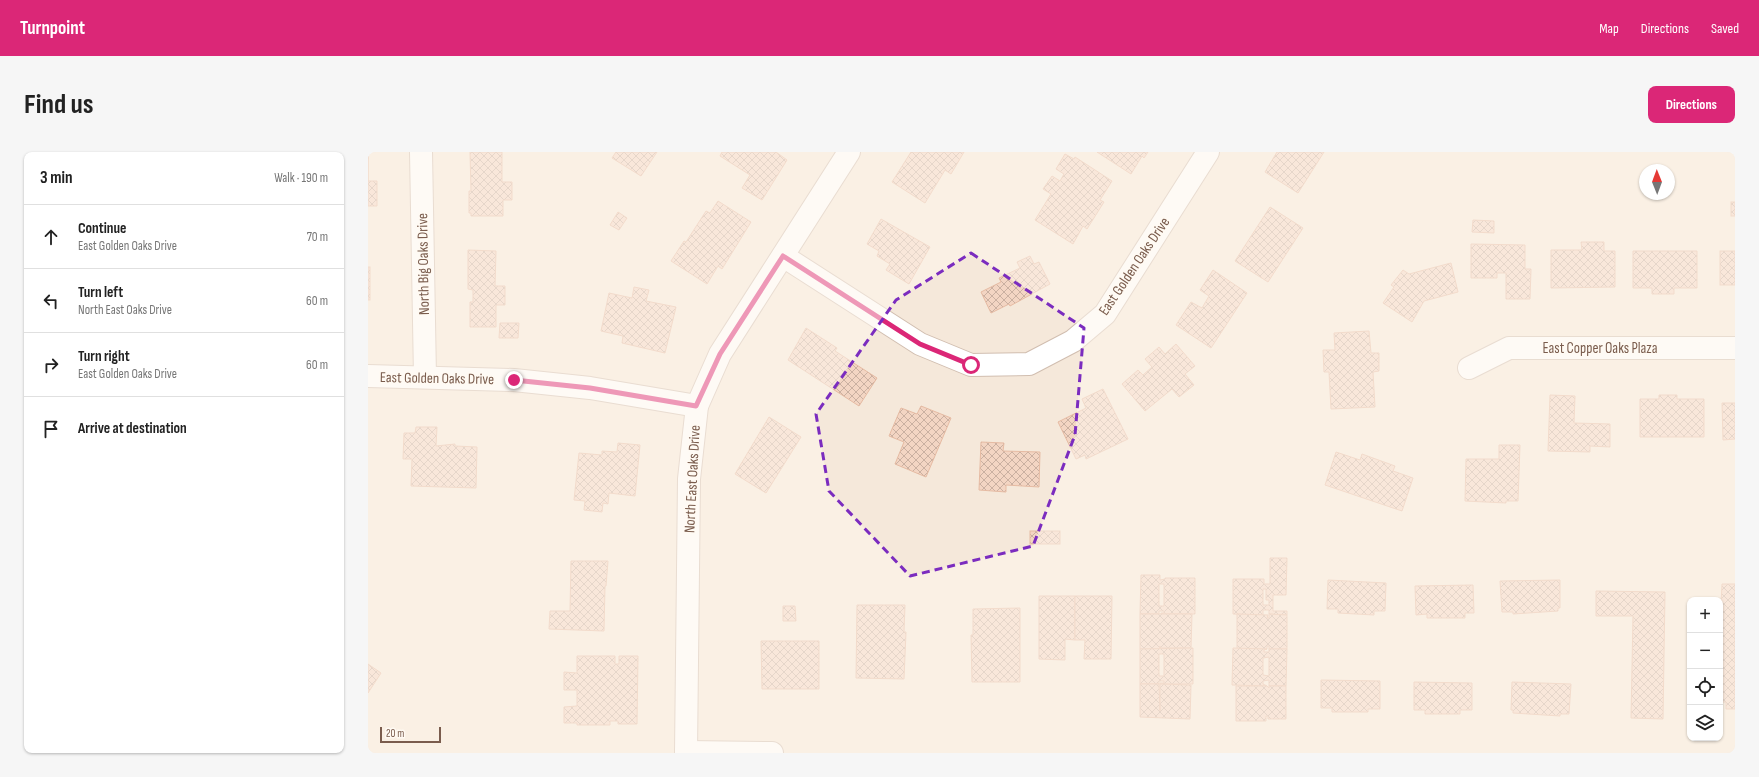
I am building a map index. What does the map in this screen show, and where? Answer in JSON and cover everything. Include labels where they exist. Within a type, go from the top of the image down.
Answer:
[{"type":"street","name":"North Big Oaks Drive","points":[[422,152],[425,377]]},
{"type":"street","name":"North East Oaks Drive","points":[[686,753],[689,478],[696,406],[720,354],[849,152]]},
{"type":"street","name":"East Golden Oaks Drive","points":[[783,256],[920,344],[971,365],[1029,364],[1073,341],[1105,314],[1208,152]]},
{"type":"street","name":"East Copper Oaks Plaza","points":[[1469,368],[1509,348],[1735,348]]},
{"type":"street","name":"East Golden Oaks Drive","points":[[368,376],[514,380],[590,388],[696,406]]},
{"type":"street","points":[[686,753],[772,753]]},
{"type":"highlighted area","points":[[971,253],[1084,328],[1075,435],[1033,546],[910,576],[829,491],[816,414],[896,300]]},
{"type":"shaded area","points":[[368,152],[1735,152],[1735,753],[368,753]]},
{"type":"building","points":[[470,152],[502,152],[502,182],[512,182],[512,200],[503,200],[503,216],[471,216],[471,213],[469,213],[469,191],[471,191]]},
{"type":"building","points":[[616,152],[657,152],[641,176],[612,158]]},
{"type":"building","points":[[722,152],[776,152],[787,160],[762,200],[742,188],[750,175],[720,156]]},
{"type":"building","points":[[911,152],[964,152],[951,174],[945,170],[925,203],[892,182]]},
{"type":"building","points":[[1097,152],[1148,152],[1144,158],[1142,156],[1131,174]]},
{"type":"building","points":[[1277,152],[1324,152],[1298,193],[1265,172]]},
{"type":"building","points":[[1065,154],[1074,159],[1075,157],[1112,181],[1100,200],[1104,202],[1087,229],[1083,226],[1073,244],[1035,220],[1051,194],[1043,189],[1052,176],[1060,181],[1064,174],[1056,169]]},
{"type":"building","points":[[368,181],[377,181],[377,206],[368,206]]},
{"type":"building","points":[[718,201],[751,222],[722,269],[718,266],[707,284],[671,261],[684,241],[686,242],[706,211],[710,213]]},
{"type":"building","points":[[1731,202],[1735,202],[1735,216],[1731,216]]},
{"type":"building","points":[[1270,207],[1303,228],[1268,282],[1235,261]]},
{"type":"building","points":[[618,212],[627,218],[619,230],[610,225]]},
{"type":"building","points":[[881,219],[930,247],[909,284],[886,270],[890,264],[877,256],[879,251],[867,244]]},
{"type":"building","points":[[1473,220],[1494,221],[1494,233],[1472,232]]},
{"type":"building","points":[[1581,242],[1604,242],[1604,251],[1615,251],[1615,287],[1551,288],[1551,250],[1582,250]]},
{"type":"building","points":[[1471,244],[1525,245],[1525,269],[1531,269],[1530,299],[1506,299],[1506,273],[1497,273],[1497,278],[1471,278]]},
{"type":"building","points":[[468,250],[496,251],[495,286],[505,286],[505,305],[496,305],[496,327],[470,327],[470,302],[473,302],[473,290],[468,289]]},
{"type":"building","points":[[1633,251],[1697,251],[1697,288],[1674,288],[1674,294],[1652,294],[1652,288],[1633,288]]},
{"type":"building","points":[[1720,251],[1735,251],[1735,285],[1720,285]]},
{"type":"building","points":[[1030,256],[1034,264],[1039,262],[1050,284],[1010,306],[1009,304],[991,313],[981,292],[1001,282],[999,278],[1020,268],[1017,262]]},
{"type":"building","points":[[1451,263],[1458,292],[1424,301],[1412,322],[1383,303],[1394,287],[1391,285],[1403,270],[1409,274]]},
{"type":"building","points":[[368,267],[370,267],[370,300],[368,300]]},
{"type":"building","points":[[1213,270],[1247,293],[1211,348],[1176,325],[1191,302],[1202,308],[1209,296],[1200,290]]},
{"type":"building","points":[[634,287],[649,290],[646,301],[676,307],[665,353],[622,343],[623,336],[601,331],[609,293],[632,298]]},
{"type":"building","points":[[500,323],[519,323],[518,338],[499,338]]},
{"type":"building","points":[[806,328],[837,348],[835,351],[877,378],[859,406],[788,360]]},
{"type":"building","points":[[1369,331],[1371,353],[1379,353],[1379,371],[1373,372],[1375,407],[1331,409],[1329,372],[1324,372],[1323,350],[1335,350],[1334,333]]},
{"type":"building","points":[[1176,344],[1195,366],[1185,374],[1194,385],[1179,397],[1172,389],[1145,411],[1122,384],[1138,370],[1143,375],[1152,367],[1145,359],[1159,347],[1165,354]]},
{"type":"building","points":[[1103,389],[1128,439],[1086,459],[1085,455],[1076,459],[1058,422],[1086,408],[1082,399]]},
{"type":"building","points":[[1550,395],[1575,396],[1574,423],[1610,424],[1610,447],[1590,446],[1590,452],[1548,451]]},
{"type":"building","points":[[1659,395],[1677,395],[1677,399],[1704,399],[1704,437],[1640,437],[1640,399],[1659,399]]},
{"type":"building","points":[[1722,403],[1735,403],[1735,439],[1723,440]]},
{"type":"building","points":[[921,406],[951,418],[926,477],[895,464],[904,442],[889,436],[901,408],[917,414]]},
{"type":"building","points":[[769,417],[801,437],[766,493],[735,474]]},
{"type":"building","points":[[416,427],[437,427],[436,446],[455,444],[455,446],[477,447],[476,488],[411,486],[412,459],[403,459],[404,433],[415,433]]},
{"type":"building","points":[[981,442],[1004,443],[1003,451],[1040,452],[1039,487],[1006,485],[1006,492],[979,490]]},
{"type":"building","points":[[618,443],[640,445],[635,496],[609,493],[608,504],[603,503],[602,512],[584,510],[585,501],[574,500],[579,453],[602,455],[602,451],[617,452]]},
{"type":"building","points":[[1499,445],[1520,445],[1518,501],[1506,501],[1506,503],[1465,501],[1466,459],[1499,459]]},
{"type":"building","points":[[1336,452],[1360,460],[1362,454],[1395,466],[1393,471],[1413,478],[1402,511],[1325,485]]},
{"type":"building","points":[[1030,531],[1060,531],[1060,544],[1030,544]]},
{"type":"building","points":[[1270,558],[1287,558],[1286,595],[1273,595],[1273,611],[1287,611],[1287,615],[1269,614],[1269,610],[1263,610],[1263,615],[1233,614],[1233,579],[1264,579],[1264,584],[1270,584]],"holes":[[[1263,589],[1266,589],[1266,600],[1269,600],[1269,605],[1263,605]]]},
{"type":"building","points":[[571,561],[608,561],[605,586],[604,631],[549,629],[550,611],[570,611]]},
{"type":"building","points":[[1141,575],[1160,575],[1160,580],[1165,578],[1195,578],[1195,614],[1161,614],[1164,613],[1164,611],[1159,611],[1159,614],[1140,614]],"holes":[[[1159,584],[1164,584],[1164,606],[1159,606]]]},
{"type":"building","points":[[1328,580],[1386,583],[1385,611],[1374,611],[1374,615],[1338,613],[1338,609],[1327,609]]},
{"type":"building","points":[[1560,580],[1560,608],[1558,608],[1558,611],[1513,614],[1513,612],[1502,612],[1500,581]]},
{"type":"building","points":[[1722,584],[1735,584],[1735,709],[1726,709],[1726,702],[1723,702],[1723,597],[1721,597]]},
{"type":"building","points":[[1473,585],[1474,613],[1465,613],[1465,618],[1427,618],[1427,614],[1416,615],[1415,586]]},
{"type":"building","points":[[1596,591],[1665,592],[1663,719],[1631,718],[1633,616],[1596,616]]},
{"type":"building","points":[[1039,596],[1075,596],[1075,640],[1065,639],[1065,660],[1039,659]]},
{"type":"building","points":[[1075,596],[1112,596],[1111,659],[1084,659],[1085,640],[1075,640]]},
{"type":"building","points":[[857,605],[905,605],[904,632],[906,632],[904,679],[856,678]]},
{"type":"building","points":[[783,606],[795,606],[796,621],[783,621]]},
{"type":"building","points":[[1020,608],[1020,682],[972,682],[971,635],[973,635],[973,609]]},
{"type":"building","points":[[1140,614],[1192,614],[1191,648],[1160,648],[1160,646],[1159,649],[1140,649]]},
{"type":"building","points":[[1237,614],[1268,615],[1267,618],[1269,618],[1269,614],[1287,615],[1287,649],[1269,649],[1269,646],[1267,646],[1267,649],[1237,649]]},
{"type":"building","points":[[761,641],[819,641],[819,689],[762,689]]},
{"type":"building","points":[[1193,648],[1193,684],[1160,684],[1164,683],[1164,681],[1159,681],[1159,684],[1140,684],[1140,649]],"holes":[[[1159,654],[1164,654],[1164,676],[1159,676]]]},
{"type":"building","points":[[1233,648],[1267,649],[1264,650],[1264,652],[1269,652],[1269,649],[1287,649],[1286,686],[1269,686],[1269,680],[1263,681],[1263,684],[1267,686],[1232,685]],"holes":[[[1269,657],[1269,676],[1263,675],[1263,658]]]},
{"type":"building","points":[[577,656],[615,656],[615,664],[619,664],[619,656],[638,656],[637,724],[618,724],[618,721],[610,721],[610,725],[577,725],[577,723],[564,723],[564,707],[577,706],[577,690],[564,690],[564,672],[577,673]]},
{"type":"building","points":[[368,664],[381,673],[368,693]]},
{"type":"building","points":[[1321,680],[1380,681],[1380,709],[1368,709],[1368,712],[1332,712],[1332,708],[1321,708]]},
{"type":"building","points":[[1414,682],[1472,683],[1472,710],[1460,710],[1460,714],[1425,714],[1425,710],[1414,710]]},
{"type":"building","points":[[1512,682],[1571,684],[1569,714],[1560,714],[1560,716],[1513,713],[1513,710],[1511,710]]},
{"type":"building","points":[[1140,684],[1159,684],[1160,711],[1160,684],[1191,685],[1190,719],[1140,717]]},
{"type":"building","points":[[1236,686],[1267,686],[1269,688],[1269,686],[1286,686],[1286,719],[1268,719],[1268,716],[1266,716],[1266,721],[1236,721]]},
{"type":"route","points":[[514,380],[590,388],[696,406],[720,354],[783,256],[920,344],[971,365]]}]
